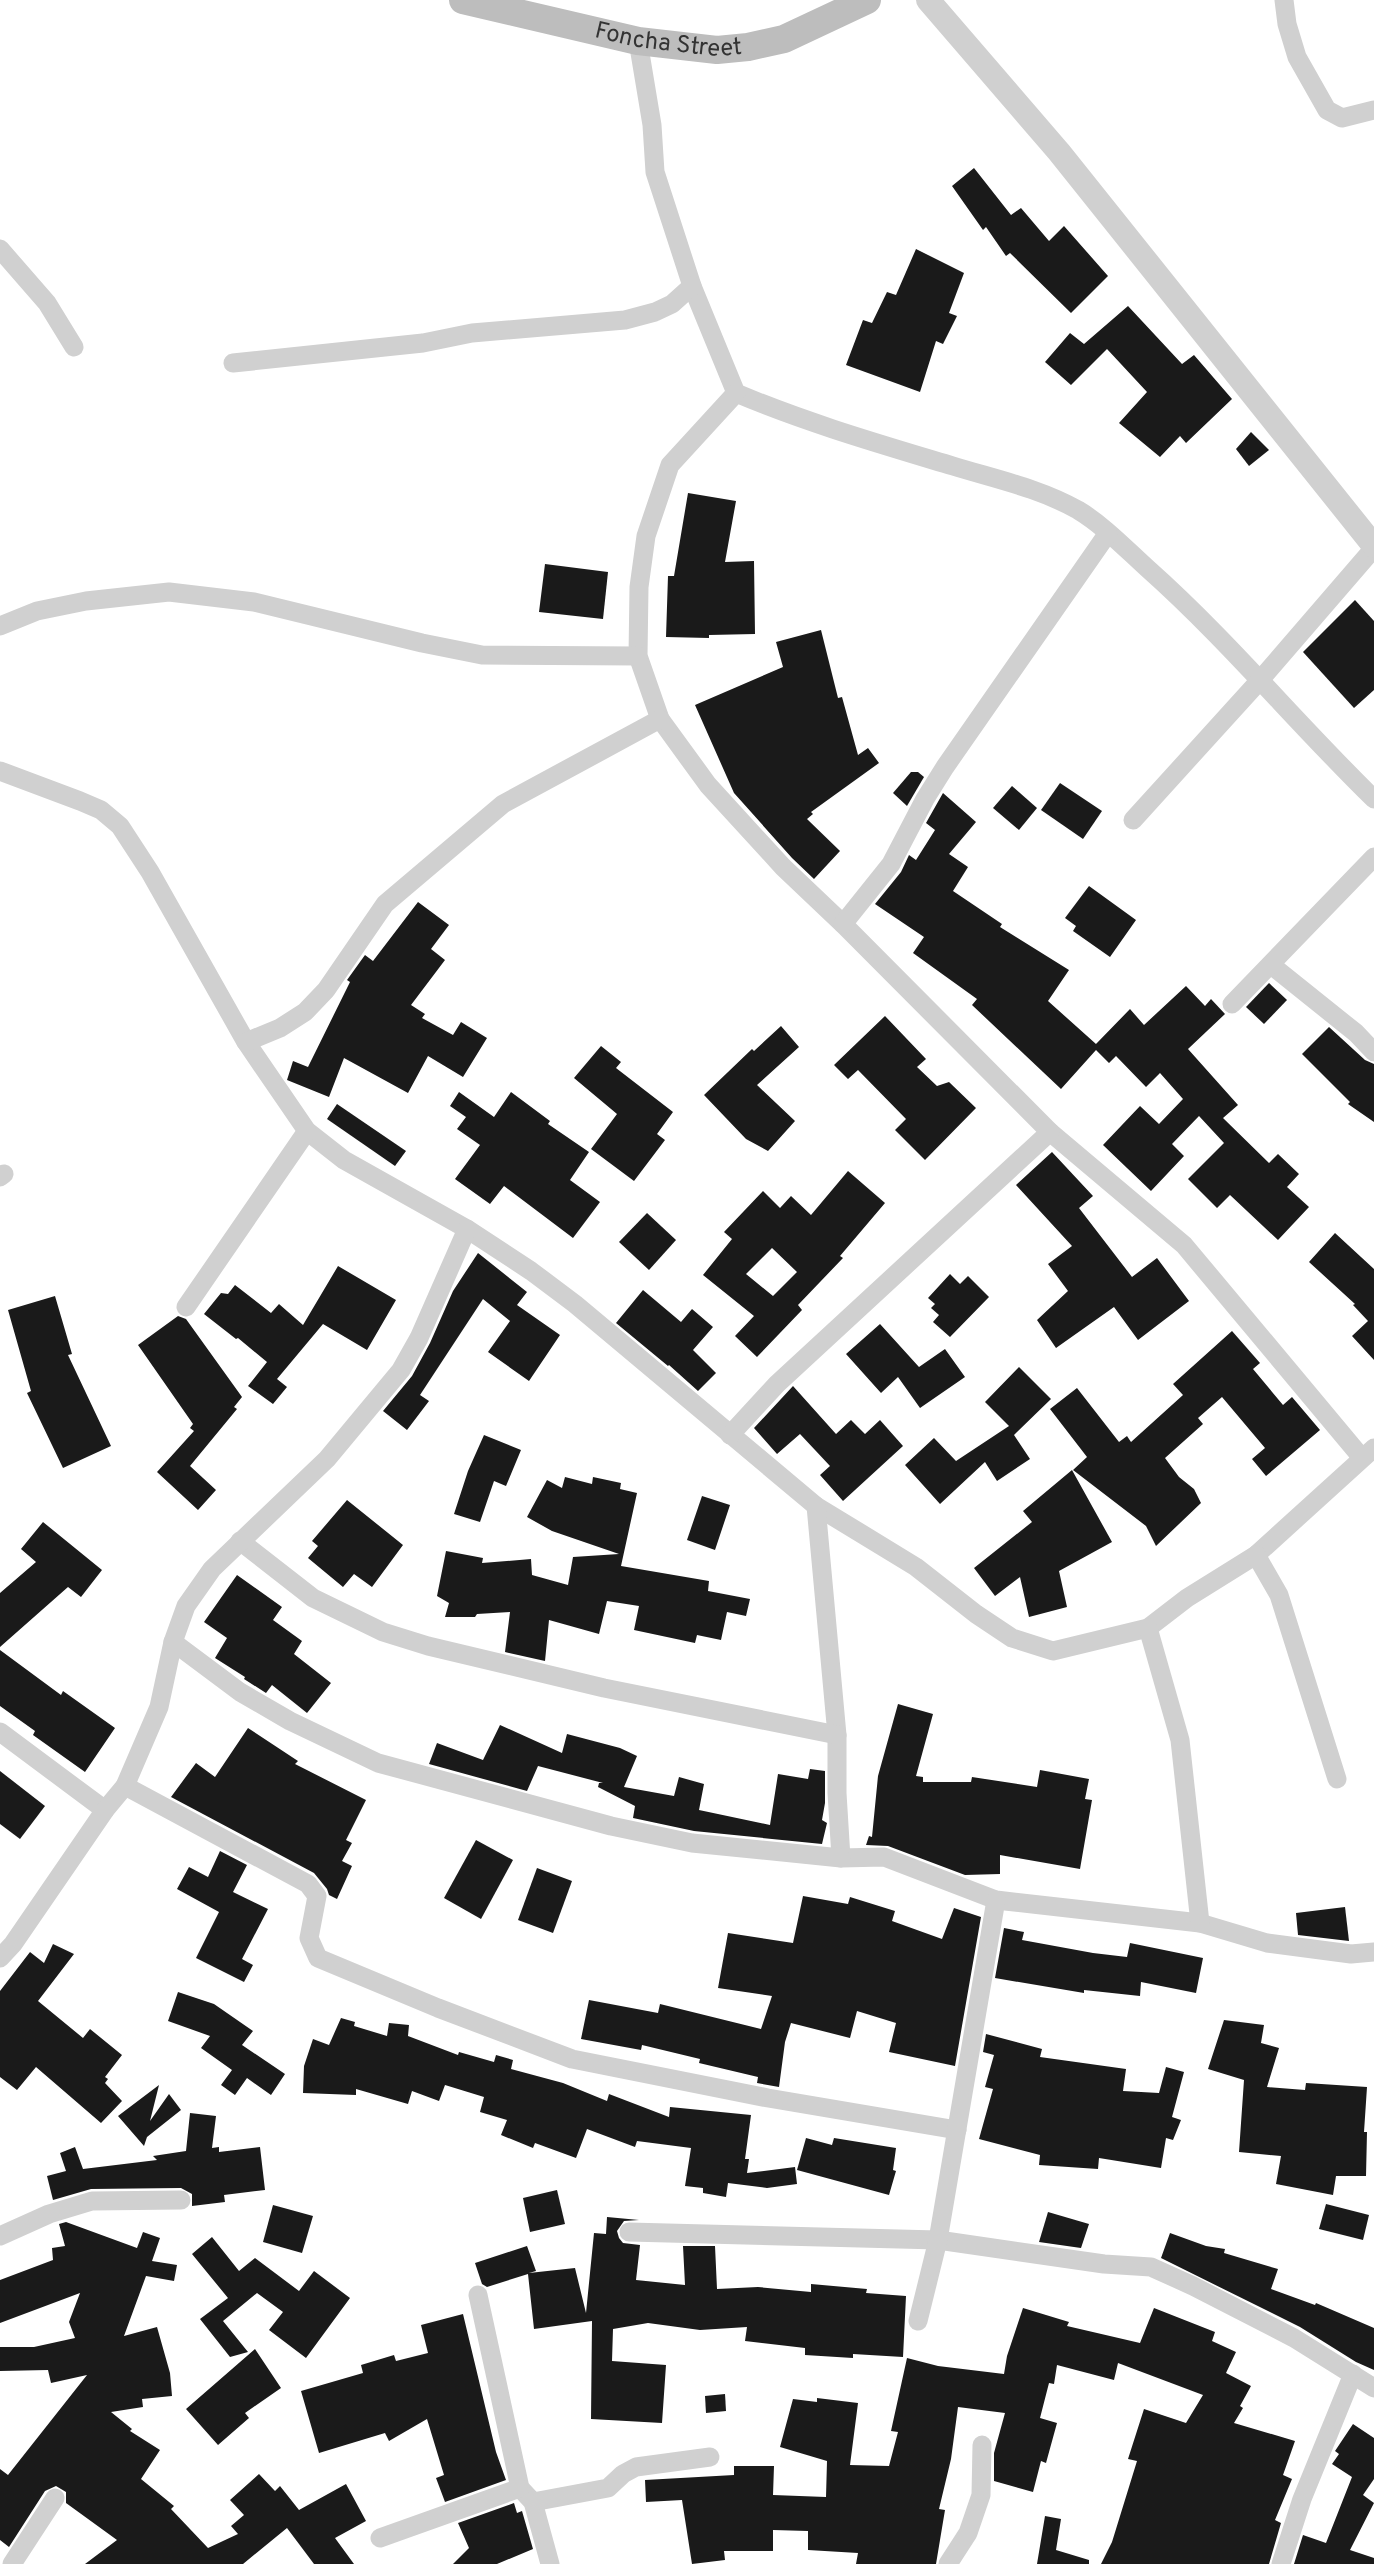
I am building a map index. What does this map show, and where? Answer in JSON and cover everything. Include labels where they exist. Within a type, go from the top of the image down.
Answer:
[{"type":"main road","name":"Foncha Street","points":[[463,0],[638,41],[717,50],[784,39],[867,0]]},
{"type":"street","points":[[928,0],[1059,152],[1374,547],[1261,679],[1133,820]]},
{"type":"street","points":[[1284,0],[1287,24],[1297,57],[1327,110],[1342,118],[1374,110]]},
{"type":"street","points":[[638,41],[652,125],[655,172],[692,286],[736,393],[826,428],[1042,493],[1079,511],[1174,592],[1261,679],[1327,754],[1374,799]]},
{"type":"street","points":[[0,249],[47,303],[74,347]]},
{"type":"street","points":[[233,363],[423,343],[472,333],[625,320],[672,304],[692,286]]},
{"type":"street","points":[[0,771],[80,800],[101,810],[120,826],[150,872],[246,1042],[307,1131],[344,1160],[467,1229],[531,1271],[575,1304],[816,1506],[916,1567],[976,1614],[1012,1637],[1053,1651],[1148,1628],[1187,1598],[1256,1555],[1368,1453],[1184,1245],[1050,1132],[744,826],[708,785],[660,719],[638,656],[639,587],[646,536],[670,466],[736,393]]},
{"type":"street","points":[[844,924],[891,864],[945,767],[1108,533]]},
{"type":"street","points":[[0,626],[37,611],[86,601],[169,592],[254,602],[482,655],[638,656]]},
{"type":"street","points":[[246,1042],[280,1028],[305,1012],[326,990],[385,904],[503,804],[660,719]]},
{"type":"street","points":[[1232,1004],[1374,857]]},
{"type":"street","points":[[1271,965],[1356,1033],[1374,1052]]},
{"type":"street","points":[[186,1307],[307,1131]]},
{"type":"street","points":[[730,1435],[777,1384],[1050,1132]]},
{"type":"street","points":[[0,1958],[13,1944],[125,1786],[159,1707],[173,1642],[186,1606],[212,1569],[327,1459],[401,1370],[419,1338],[467,1229]]},
{"type":"street","points":[[816,1506],[837,1735],[841,1858]]},
{"type":"street","points":[[240,1541],[313,1598],[383,1632],[428,1646],[604,1688],[837,1735]]},
{"type":"street","points":[[1256,1555],[1279,1595],[1338,1779]]},
{"type":"street","points":[[1148,1628],[1180,1740],[1200,1923]]},
{"type":"street","points":[[173,1642],[240,1692],[290,1721],[377,1763],[611,1826],[692,1843],[841,1858],[884,1857],[996,1900],[1200,1923],[1267,1943],[1351,1954],[1374,1952]]},
{"type":"street","points":[[0,1732],[106,1810]]},
{"type":"street","points":[[125,1786],[308,1885],[317,1896],[309,1938],[318,1958],[438,2008],[572,2059],[605,2067],[957,2130]]},
{"type":"street","points":[[918,2321],[938,2240],[996,1900]]},
{"type":"street","points":[[0,2236],[49,2214],[92,2201],[181,2200]]},
{"type":"street","points":[[629,2232],[938,2240],[1104,2264],[1151,2267],[1294,2338],[1374,2388]]},
{"type":"street","points":[[478,2295],[526,2495],[550,2564]]},
{"type":"street","points":[[1281,2564],[1302,2499],[1353,2374]]},
{"type":"street","points":[[948,2564],[968,2533],[981,2495],[982,2445]]},
{"type":"street","points":[[380,2539],[526,2495],[608,2488],[623,2474],[636,2467],[710,2457]]},
{"type":"street","points":[[12,2564],[55,2498]]},
{"type":"building","points":[[974,168],[1011,215],[1021,208],[1049,241],[1064,226],[1108,276],[1071,313],[1010,253],[1006,256],[986,227],[983,230],[952,186]]},
{"type":"building","points":[[916,249],[964,273],[949,313],[957,316],[943,344],[936,341],[920,392],[846,365],[863,320],[872,323],[887,292],[896,295]]},
{"type":"building","points":[[1128,306],[1182,364],[1194,355],[1232,399],[1186,443],[1180,436],[1160,457],[1119,423],[1147,392],[1107,349],[1071,385],[1045,362],[1070,333],[1084,344]]},
{"type":"building","points":[[1251,432],[1269,450],[1249,466],[1236,449]]},
{"type":"building","points":[[688,493],[736,501],[725,562],[754,561],[755,634],[709,635],[709,638],[666,637],[668,576],[674,576]]},
{"type":"building","points":[[545,564],[608,572],[603,619],[539,612]]},
{"type":"building","points":[[1355,600],[1374,621],[1374,690],[1354,708],[1303,652]]},
{"type":"building","points":[[821,630],[838,698],[842,697],[858,755],[868,748],[879,763],[811,812],[813,814],[807,819],[840,851],[814,879],[734,793],[695,705],[783,667],[776,642]]},
{"type":"building","points":[[911,772],[918,772],[924,777],[907,806],[893,793]]},
{"type":"building","points":[[1060,783],[1102,811],[1083,839],[1041,810]]},
{"type":"building","points":[[1012,786],[1037,808],[1019,830],[993,808]]},
{"type":"building","points":[[943,793],[976,822],[949,854],[968,867],[953,891],[1002,924],[1000,927],[1069,970],[1048,1001],[1096,1044],[1130,1009],[1144,1025],[1186,986],[1205,1006],[1211,999],[1225,1014],[1188,1049],[1238,1105],[1223,1118],[1269,1163],[1278,1154],[1299,1174],[1287,1187],[1309,1207],[1278,1240],[1230,1195],[1217,1208],[1188,1179],[1224,1143],[1199,1116],[1172,1144],[1184,1156],[1151,1191],[1103,1145],[1140,1106],[1159,1124],[1183,1099],[1160,1073],[1146,1087],[1116,1056],[1109,1063],[1096,1050],[1061,1089],[972,1005],[977,999],[913,953],[924,937],[875,904],[901,872],[909,855],[916,860],[935,830],[926,823]]},
{"type":"building","points":[[1089,886],[1136,920],[1110,957],[1073,931],[1076,926],[1065,918]]},
{"type":"building","points":[[418,902],[449,925],[431,949],[445,960],[411,1005],[425,1014],[422,1018],[453,1035],[461,1022],[487,1038],[463,1077],[428,1056],[408,1093],[344,1058],[329,1097],[287,1080],[293,1061],[308,1067],[350,982],[347,980],[365,955],[373,961]]},
{"type":"building","points":[[1269,983],[1287,1000],[1264,1024],[1246,1007]]},
{"type":"building","points":[[885,1016],[926,1059],[917,1067],[937,1086],[949,1082],[976,1108],[925,1160],[895,1130],[906,1119],[858,1070],[848,1079],[834,1065]]},
{"type":"building","points":[[781,1026],[799,1047],[757,1085],[795,1121],[768,1151],[746,1139],[704,1095],[752,1049],[754,1051]]},
{"type":"building","points":[[1329,1027],[1365,1060],[1374,1064],[1374,1122],[1348,1104],[1350,1102],[1302,1054]]},
{"type":"building","points":[[601,1046],[621,1062],[616,1068],[673,1112],[657,1134],[665,1140],[634,1181],[591,1149],[617,1114],[574,1078]]},
{"type":"building","points":[[459,1092],[494,1117],[511,1092],[550,1121],[548,1124],[589,1152],[570,1180],[600,1202],[573,1238],[504,1186],[490,1204],[455,1179],[480,1145],[457,1129],[466,1117],[450,1106]]},
{"type":"building","points":[[337,1104],[406,1151],[395,1166],[327,1119]]},
{"type":"building","points":[[1052,1152],[1093,1196],[1079,1208],[1132,1277],[1157,1258],[1189,1301],[1138,1340],[1114,1307],[1056,1348],[1037,1320],[1068,1291],[1048,1264],[1072,1246],[1016,1185]]},
{"type":"building","points":[[848,1171],[885,1203],[840,1256],[843,1258],[798,1305],[802,1310],[757,1357],[735,1336],[754,1316],[703,1275],[732,1239],[724,1232],[763,1191],[780,1208],[791,1196],[811,1215]],"holes":[[[772,1248],[797,1272],[773,1296],[746,1274]]]},
{"type":"building","points":[[647,1213],[676,1240],[649,1270],[619,1242]]},
{"type":"building","points":[[1335,1233],[1374,1269],[1374,1360],[1352,1336],[1368,1321],[1353,1305],[1355,1304],[1309,1262]]},
{"type":"building","points":[[478,1253],[527,1292],[517,1305],[560,1335],[529,1381],[488,1352],[510,1321],[483,1299],[420,1395],[429,1401],[407,1430],[383,1411],[412,1376],[453,1291]]},
{"type":"building","points":[[338,1266],[396,1300],[367,1350],[323,1324],[277,1379],[287,1387],[273,1404],[248,1386],[267,1362],[204,1314],[221,1293],[228,1294],[235,1285],[271,1313],[279,1304],[303,1325]]},
{"type":"building","points":[[950,1274],[960,1284],[968,1276],[989,1297],[950,1337],[933,1322],[939,1315],[931,1308],[935,1304],[928,1298]]},
{"type":"building","points":[[643,1290],[681,1322],[692,1309],[713,1327],[693,1350],[716,1373],[698,1391],[616,1323]]},
{"type":"building","points":[[55,1296],[72,1354],[68,1355],[111,1446],[63,1468],[27,1393],[31,1391],[8,1310]]},
{"type":"building","points":[[178,1316],[186,1319],[242,1397],[234,1407],[237,1409],[190,1466],[216,1490],[198,1510],[157,1472],[194,1431],[190,1428],[193,1424],[138,1345]]},
{"type":"building","points":[[880,1324],[919,1367],[945,1349],[965,1377],[920,1408],[898,1377],[881,1393],[846,1354]]},
{"type":"building","points":[[1232,1331],[1260,1363],[1253,1369],[1283,1405],[1292,1397],[1320,1430],[1266,1476],[1252,1459],[1265,1448],[1222,1397],[1198,1418],[1203,1424],[1165,1458],[1179,1477],[1194,1489],[1201,1503],[1156,1546],[1146,1526],[1073,1470],[1087,1457],[1050,1409],[1077,1388],[1119,1442],[1127,1436],[1131,1442],[1183,1395],[1173,1384]]},
{"type":"building","points":[[1019,1367],[1051,1399],[1014,1435],[1030,1459],[997,1481],[985,1462],[940,1504],[905,1465],[934,1438],[956,1461],[1009,1426],[985,1402]]},
{"type":"building","points":[[793,1386],[836,1434],[851,1420],[865,1434],[880,1420],[903,1446],[843,1501],[820,1475],[830,1466],[800,1434],[777,1454],[754,1428]]},
{"type":"building","points":[[484,1435],[521,1450],[506,1486],[494,1481],[480,1522],[454,1514],[468,1471]]},
{"type":"building","points":[[1072,1470],[1112,1542],[1059,1571],[1067,1607],[1029,1617],[1020,1577],[995,1596],[974,1568],[1032,1522],[1023,1511]]},
{"type":"building","points":[[565,1477],[592,1484],[593,1477],[621,1483],[620,1489],[637,1493],[621,1566],[709,1581],[708,1591],[750,1599],[746,1616],[727,1612],[721,1640],[697,1635],[695,1643],[634,1630],[639,1606],[607,1601],[599,1634],[549,1620],[545,1661],[505,1652],[510,1612],[477,1614],[475,1617],[445,1617],[449,1603],[437,1596],[446,1551],[483,1558],[482,1563],[531,1559],[532,1575],[568,1585],[573,1557],[619,1554],[552,1531],[527,1517],[547,1480],[562,1488]]},
{"type":"building","points":[[702,1496],[730,1505],[715,1550],[687,1540]]},
{"type":"building","points":[[347,1500],[403,1545],[372,1587],[354,1574],[343,1587],[308,1558],[318,1546],[312,1541]]},
{"type":"building","points":[[43,1522],[102,1570],[81,1597],[68,1587],[0,1647],[0,1593],[36,1562],[21,1549]]},
{"type":"building","points":[[237,1575],[282,1607],[273,1620],[302,1641],[294,1654],[331,1683],[307,1713],[272,1685],[266,1693],[215,1658],[227,1638],[204,1622]]},
{"type":"building","points":[[0,1650],[61,1695],[63,1691],[115,1728],[85,1772],[33,1735],[35,1731],[0,1706]]},
{"type":"building","points":[[898,1704],[933,1714],[916,1776],[923,1777],[923,1782],[971,1782],[972,1777],[1037,1787],[1040,1770],[1089,1779],[1085,1799],[1092,1800],[1080,1869],[1000,1855],[1000,1874],[965,1875],[888,1846],[866,1845],[869,1836],[872,1837],[878,1776]]},
{"type":"building","points":[[500,1725],[562,1753],[567,1734],[620,1748],[637,1756],[624,1787],[674,1796],[679,1777],[704,1784],[699,1810],[770,1825],[778,1774],[808,1779],[810,1769],[825,1771],[822,1820],[827,1823],[822,1844],[694,1831],[633,1818],[635,1806],[598,1787],[599,1783],[603,1783],[538,1766],[527,1791],[429,1764],[437,1743],[483,1760]]},
{"type":"building","points":[[248,1728],[298,1761],[295,1764],[366,1800],[346,1840],[352,1843],[342,1861],[352,1866],[337,1899],[329,1895],[314,1873],[171,1797],[196,1763],[215,1777]]},
{"type":"building","points":[[0,1771],[45,1806],[20,1839],[0,1824]]},
{"type":"building","points":[[476,1840],[513,1860],[481,1919],[444,1898]]},
{"type":"building","points":[[220,1851],[247,1865],[233,1892],[268,1909],[242,1959],[253,1965],[244,1982],[196,1958],[219,1912],[177,1889],[189,1867],[208,1877]]},
{"type":"building","points":[[537,1868],[572,1881],[553,1933],[518,1920]]},
{"type":"building","points":[[803,1896],[848,1904],[850,1897],[895,1911],[892,1921],[942,1939],[954,1908],[981,1917],[955,2066],[889,2052],[896,2023],[857,2011],[850,2038],[791,2023],[785,2042],[779,2087],[757,2083],[758,2077],[699,2063],[700,2059],[642,2045],[641,2050],[581,2039],[589,2000],[658,2013],[660,2004],[761,2029],[772,1996],[718,1988],[728,1933],[793,1943]]},
{"type":"building","points":[[1345,1907],[1349,1941],[1298,1935],[1296,1913]]},
{"type":"building","points":[[1004,1928],[1024,1932],[1022,1940],[1093,1953],[1127,1957],[1130,1943],[1203,1958],[1196,1993],[1141,1982],[1140,1996],[1084,1990],[1084,1993],[995,1978]]},
{"type":"building","points":[[53,1944],[74,1954],[38,2001],[83,2038],[90,2029],[122,2055],[105,2077],[108,2079],[105,2083],[122,2101],[101,2123],[36,2067],[17,2090],[0,2077],[0,1991],[30,1952],[44,1963]]},
{"type":"building","points":[[178,1992],[214,2004],[253,2031],[242,2045],[285,2074],[271,2095],[247,2078],[235,2095],[221,2085],[232,2070],[201,2048],[210,2036],[168,2021]]},
{"type":"building","points":[[341,2018],[355,2022],[354,2026],[387,2036],[389,2023],[409,2025],[408,2036],[458,2055],[459,2052],[494,2062],[496,2055],[513,2060],[511,2069],[563,2083],[607,2101],[609,2094],[669,2117],[670,2107],[751,2115],[745,2159],[749,2159],[747,2173],[795,2167],[797,2184],[767,2188],[728,2183],[726,2197],[703,2193],[703,2188],[685,2186],[691,2148],[637,2141],[635,2147],[587,2129],[576,2158],[535,2143],[533,2148],[501,2135],[507,2120],[480,2112],[484,2097],[445,2085],[439,2101],[412,2091],[408,2104],[356,2089],[356,2095],[303,2093],[304,2066],[313,2039],[329,2045]]},
{"type":"building","points":[[1224,2020],[1264,2025],[1261,2043],[1279,2048],[1267,2087],[1305,2090],[1306,2083],[1367,2087],[1364,2132],[1367,2132],[1366,2176],[1336,2176],[1333,2195],[1276,2184],[1281,2156],[1239,2152],[1244,2080],[1208,2069]]},
{"type":"building","points":[[986,2034],[1042,2049],[1040,2057],[1126,2069],[1123,2091],[1159,2093],[1166,2067],[1184,2072],[1172,2117],[1181,2120],[1173,2140],[1166,2138],[1161,2168],[1099,2158],[1098,2169],[1039,2165],[1040,2155],[979,2139],[993,2089],[985,2087],[994,2055],[983,2052]]},
{"type":"building","points":[[159,2085],[150,2121],[169,2094],[181,2110],[147,2137],[144,2146],[118,2116]]},
{"type":"building","points":[[190,2113],[216,2116],[212,2148],[219,2147],[219,2152],[260,2147],[265,2190],[224,2195],[225,2202],[192,2206],[192,2194],[181,2188],[91,2189],[53,2200],[47,2176],[66,2171],[60,2153],[75,2147],[83,2169],[157,2160],[153,2156],[186,2151]]},
{"type":"building","points":[[806,2138],[832,2145],[834,2138],[896,2148],[893,2170],[896,2171],[889,2195],[797,2170]]},
{"type":"building","points":[[557,2190],[565,2224],[530,2232],[523,2198]]},
{"type":"building","points":[[1326,2204],[1369,2215],[1363,2240],[1319,2229]]},
{"type":"building","points":[[273,2205],[313,2216],[302,2253],[263,2242]]},
{"type":"building","points":[[1048,2212],[1089,2224],[1081,2248],[1039,2242]]},
{"type":"building","points":[[607,2217],[639,2220],[624,2221],[617,2231],[623,2243],[640,2245],[636,2280],[685,2285],[683,2246],[715,2246],[717,2289],[758,2287],[811,2292],[811,2284],[906,2296],[903,2357],[805,2355],[805,2348],[745,2341],[747,2327],[700,2330],[648,2323],[613,2329],[612,2361],[666,2365],[662,2423],[591,2419],[592,2321],[534,2329],[528,2274],[487,2287],[482,2284],[475,2263],[527,2246],[536,2271],[529,2273],[575,2268],[586,2313],[594,2233],[606,2234]]},
{"type":"building","points":[[66,2222],[137,2248],[143,2232],[160,2238],[152,2261],[177,2265],[174,2281],[146,2276],[124,2336],[157,2327],[170,2373],[172,2396],[142,2399],[143,2407],[111,2412],[132,2429],[130,2431],[160,2450],[141,2479],[174,2506],[171,2509],[208,2548],[238,2534],[231,2526],[244,2515],[230,2500],[259,2474],[275,2491],[280,2486],[299,2510],[346,2484],[366,2521],[335,2538],[354,2564],[314,2564],[287,2528],[243,2564],[85,2564],[117,2540],[66,2503],[66,2492],[56,2486],[45,2491],[9,2547],[0,2540],[0,2469],[8,2475],[87,2375],[51,2383],[48,2370],[0,2371],[0,2347],[34,2347],[75,2338],[69,2322],[80,2293],[0,2323],[0,2280],[53,2260],[52,2248],[65,2246],[59,2224]]},
{"type":"building","points":[[1170,2233],[1206,2246],[1225,2249],[1224,2253],[1278,2269],[1271,2289],[1315,2305],[1316,2303],[1374,2328],[1374,2370],[1356,2362],[1300,2327],[1161,2258]]},
{"type":"building","points":[[212,2237],[239,2271],[255,2258],[299,2291],[314,2271],[350,2298],[306,2358],[269,2330],[283,2312],[257,2293],[223,2321],[248,2352],[230,2357],[200,2319],[228,2298],[192,2254]]},
{"type":"building","points":[[1023,2308],[1069,2322],[1067,2326],[1140,2343],[1154,2308],[1215,2332],[1212,2341],[1236,2352],[1226,2373],[1251,2386],[1234,2423],[1295,2441],[1283,2475],[1292,2479],[1275,2520],[1281,2523],[1269,2564],[1101,2564],[1112,2542],[1137,2461],[1128,2459],[1144,2409],[1186,2423],[1203,2395],[1118,2363],[1114,2380],[1057,2365],[1054,2384],[1049,2383],[1040,2418],[1057,2423],[1046,2463],[1041,2461],[1033,2492],[994,2481],[994,2453],[1005,2413],[958,2407],[951,2459],[939,2509],[945,2510],[936,2564],[856,2564],[858,2553],[808,2550],[808,2531],[773,2530],[773,2551],[724,2551],[725,2560],[692,2564],[682,2500],[646,2502],[645,2480],[734,2475],[734,2466],[774,2466],[773,2495],[826,2497],[827,2461],[780,2447],[793,2399],[817,2402],[817,2398],[858,2403],[850,2465],[889,2466],[898,2432],[891,2431],[907,2358],[938,2366],[1004,2374]]},
{"type":"building","points":[[463,2314],[496,2452],[506,2480],[445,2502],[436,2478],[444,2475],[427,2419],[389,2441],[385,2433],[319,2453],[301,2391],[363,2373],[361,2365],[394,2355],[396,2361],[428,2353],[421,2325]]},
{"type":"building","points":[[255,2349],[281,2388],[245,2413],[249,2418],[218,2445],[186,2409]]},
{"type":"building","points":[[725,2394],[726,2411],[706,2413],[705,2396]]},
{"type":"building","points":[[1353,2424],[1374,2438],[1374,2479],[1363,2495],[1374,2503],[1350,2550],[1374,2558],[1374,2564],[1294,2564],[1303,2535],[1326,2543],[1352,2477],[1332,2464],[1339,2454],[1335,2451]]},
{"type":"building","points":[[514,2503],[517,2513],[522,2511],[533,2549],[497,2564],[453,2564],[469,2548],[458,2523]]},
{"type":"building","points":[[1045,2516],[1061,2519],[1056,2550],[1089,2560],[1089,2564],[1037,2564]]}]
